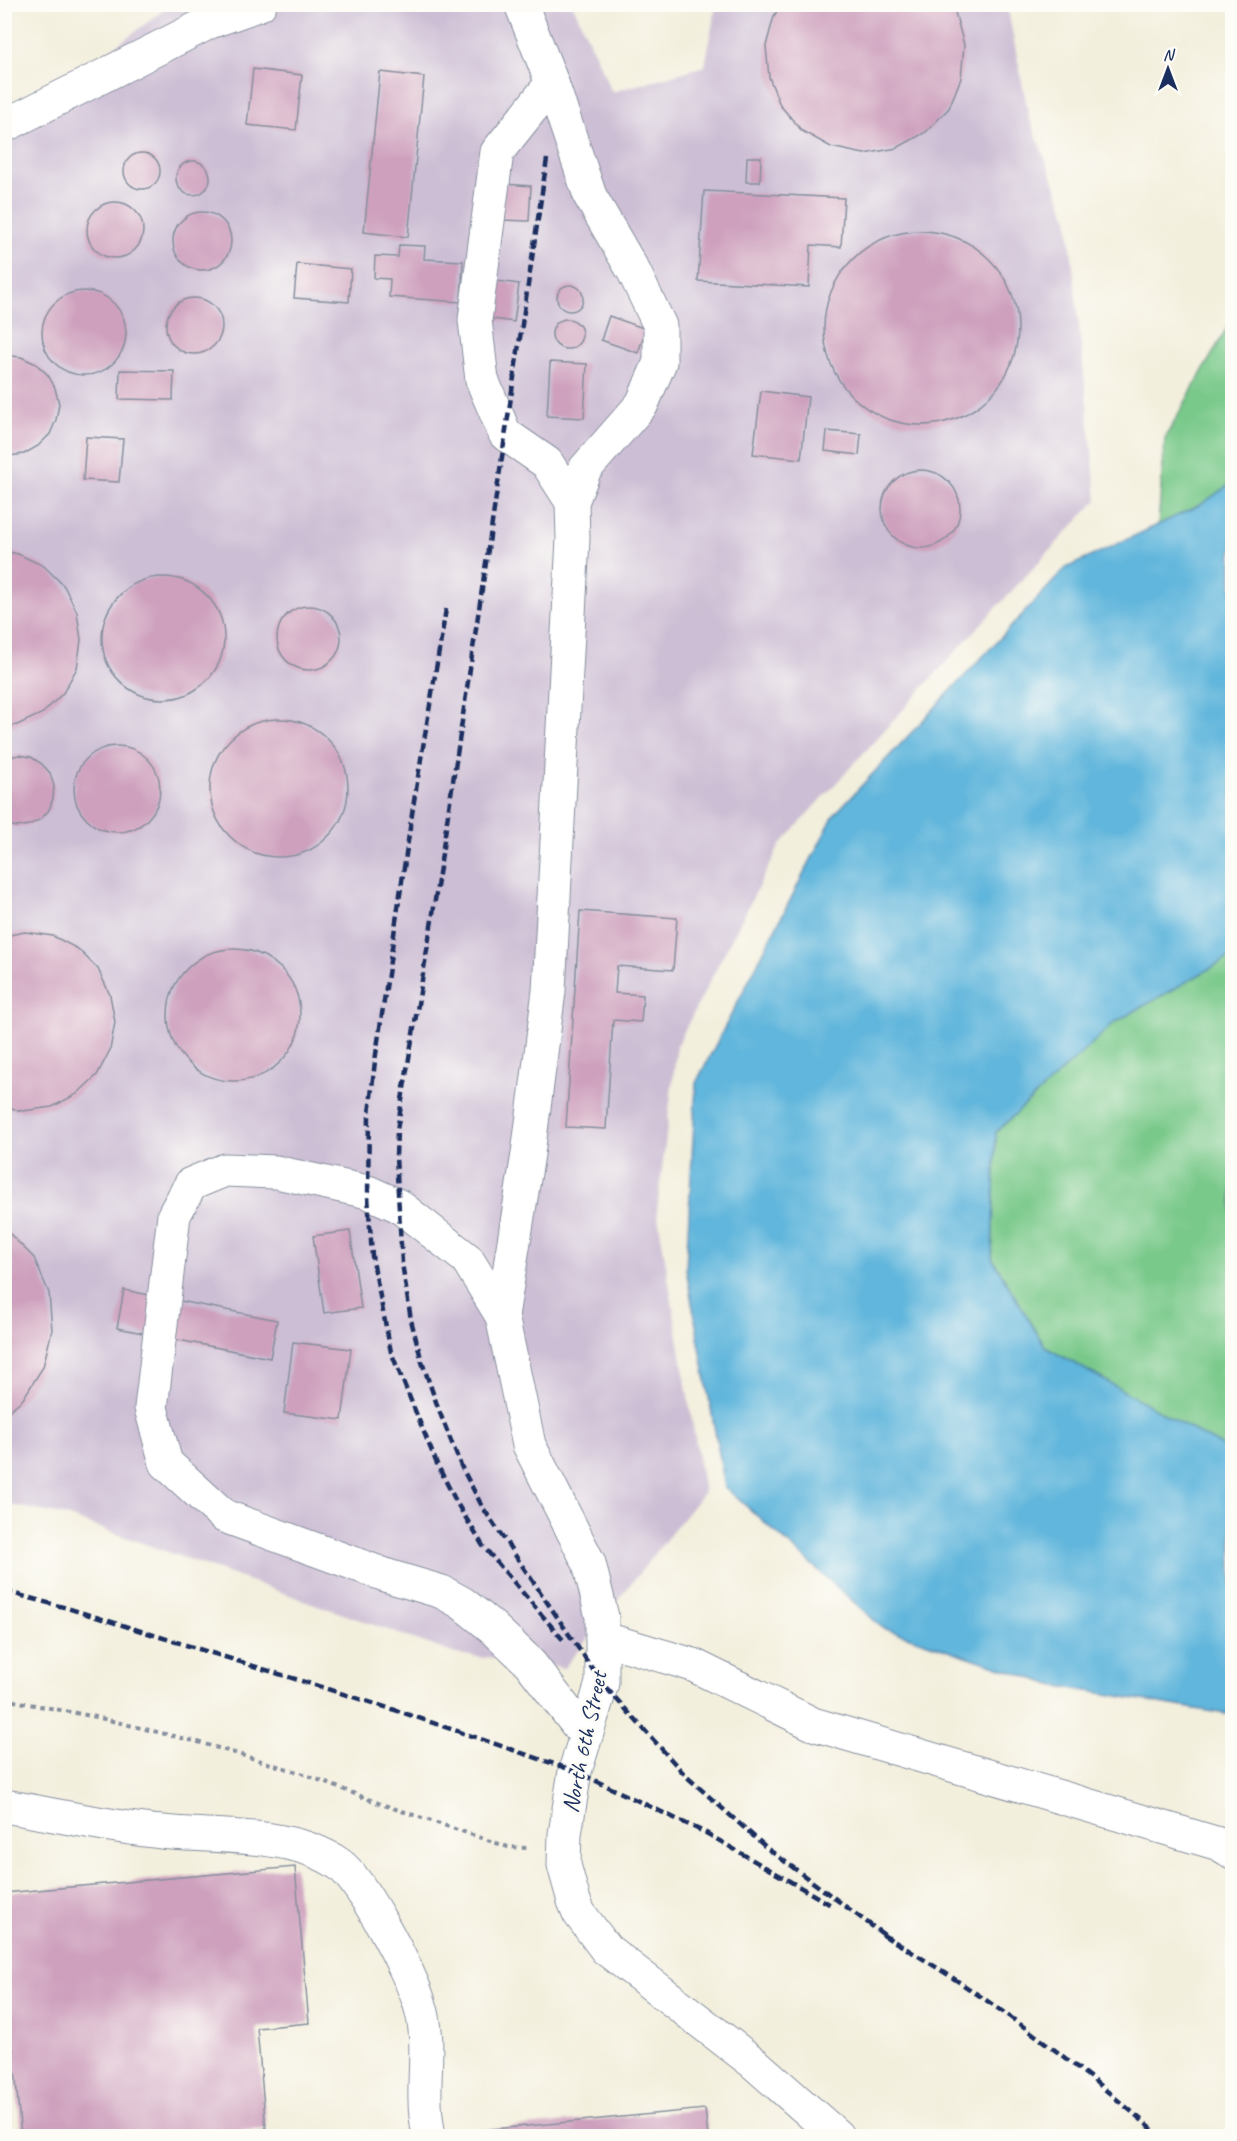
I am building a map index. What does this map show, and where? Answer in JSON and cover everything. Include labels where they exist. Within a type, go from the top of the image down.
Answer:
[{"type":"street","points":[[4,126],[210,22],[260,4]]},
{"type":"street","points":[[502,1316],[528,1154],[549,991],[573,540],[572,502],[585,469],[642,404],[660,362],[660,326],[634,272],[590,196],[552,83],[521,4]]},
{"type":"street","points":[[552,83],[497,152],[476,320],[482,380],[505,434],[547,463],[572,502]]},
{"type":"street","points":[[502,1316],[467,1259],[399,1206],[368,1191],[338,1184],[276,1172],[225,1170],[191,1184],[174,1215],[151,1408],[166,1463],[224,1516],[388,1576],[442,1592],[462,1603],[529,1662],[586,1736]]},
{"type":"street","name":"North 6th Street","points":[[502,1316],[529,1445],[589,1563],[602,1617],[602,1683],[575,1771],[564,1848],[564,1865],[574,1901],[579,1913],[606,1949],[754,2063],[837,2136]]},
{"type":"street","points":[[602,1638],[693,1665],[813,1724],[1219,1844],[1233,1852]]},
{"type":"street","points":[[4,1806],[160,1832],[274,1840],[297,1845],[339,1864],[354,1878],[402,1962],[421,2006],[427,2053],[425,2101],[429,2136]]},
{"type":"path","points":[[4,1699],[96,1717],[198,1742],[301,1773],[381,1804],[508,1847],[564,1848]]},
{"type":"shaded area","points":[[171,5],[573,5],[612,92],[705,66],[716,5],[1007,5],[1029,117],[1068,218],[1097,500],[780,845],[677,1045],[657,1211],[704,1492],[564,1668],[456,1654],[63,1515],[5,1504],[4,108],[73,77]]},
{"type":"green space","points":[[1232,319],[1232,483],[1200,505],[1158,526],[1165,438]]},
{"type":"green space","points":[[1232,956],[1232,1452],[1045,1347],[992,1258],[996,1132],[1115,1022]]},
{"type":"water","points":[[1232,483],[1232,956],[1115,1022],[996,1132],[992,1258],[1045,1347],[1232,1452],[1232,1715],[1052,1685],[883,1628],[725,1487],[686,1269],[696,1083],[834,815],[1066,568],[1200,505]]},
{"type":"building","points":[[781,5],[949,5],[955,12],[964,45],[961,78],[949,108],[926,132],[897,148],[864,154],[831,147],[802,131],[780,105],[769,77],[766,46],[774,16]]},
{"type":"building","points":[[253,69],[302,75],[296,130],[247,125]]},
{"type":"building","points":[[380,72],[424,77],[408,237],[364,232]]},
{"type":"building","points":[[142,153],[155,158],[160,171],[155,184],[142,189],[129,184],[124,171],[129,158]]},
{"type":"building","points":[[747,157],[761,157],[760,182],[746,182]]},
{"type":"building","points":[[193,161],[205,166],[210,178],[205,190],[193,195],[181,190],[176,178],[181,166]]},
{"type":"building","points":[[504,184],[531,186],[529,221],[502,220]]},
{"type":"building","points":[[704,191],[844,198],[841,247],[811,245],[809,287],[698,281]]},
{"type":"building","points":[[110,202],[120,202],[135,210],[141,219],[143,230],[141,241],[135,250],[120,258],[110,258],[99,253],[92,246],[87,235],[87,225],[92,214],[99,207]]},
{"type":"building","points":[[202,212],[213,214],[226,225],[231,241],[229,252],[218,265],[202,270],[191,268],[178,257],[173,241],[175,230],[186,217]]},
{"type":"building","points":[[921,231],[949,235],[967,243],[982,253],[996,267],[1014,300],[1018,328],[1014,356],[1006,374],[996,389],[982,403],[949,421],[921,425],[893,421],[875,413],[860,403],[846,389],[828,356],[824,328],[828,300],[836,282],[846,267],[860,253],[893,235]]},
{"type":"building","points":[[399,245],[425,246],[424,259],[463,261],[461,302],[389,297],[390,279],[374,278],[375,256],[398,257]]},
{"type":"building","points":[[297,264],[351,269],[349,302],[294,298]]},
{"type":"building","points":[[490,280],[519,284],[514,322],[486,318]]},
{"type":"building","points":[[570,285],[579,289],[583,298],[579,307],[570,311],[561,307],[557,298],[561,289]]},
{"type":"building","points":[[76,291],[92,291],[108,298],[119,309],[126,325],[123,349],[114,363],[92,375],[76,375],[60,368],[49,357],[42,341],[42,325],[49,309],[60,298]]},
{"type":"building","points":[[194,298],[205,300],[214,306],[220,315],[222,326],[220,337],[214,346],[205,352],[194,354],[183,352],[174,346],[168,337],[166,326],[168,315],[174,306],[183,300]]},
{"type":"building","points":[[609,316],[646,329],[638,353],[601,340]]},
{"type":"building","points":[[567,319],[573,320],[581,328],[581,340],[573,348],[567,349],[561,348],[553,340],[552,334],[553,328],[561,320]]},
{"type":"building","points":[[4,355],[21,357],[36,364],[48,375],[55,388],[59,404],[50,434],[38,446],[24,454],[8,456],[4,455]]},
{"type":"building","points":[[550,362],[587,364],[584,418],[547,416]]},
{"type":"building","points":[[120,370],[174,371],[173,400],[119,399]]},
{"type":"building","points":[[761,391],[808,397],[801,459],[753,454]]},
{"type":"building","points":[[827,431],[861,434],[859,455],[825,451]]},
{"type":"building","points":[[86,437],[123,439],[119,482],[83,480]]},
{"type":"building","points":[[921,470],[936,473],[949,481],[957,494],[960,509],[957,524],[949,537],[936,545],[921,548],[906,545],[893,537],[885,524],[882,509],[885,494],[893,481],[906,473]]},
{"type":"building","points":[[4,551],[18,554],[44,566],[64,586],[77,612],[81,640],[77,668],[63,693],[43,713],[17,725],[4,727]]},
{"type":"building","points":[[163,577],[186,582],[197,587],[206,595],[214,604],[219,615],[224,638],[219,661],[214,672],[206,681],[197,689],[186,694],[163,699],[140,694],[129,689],[120,681],[112,672],[107,661],[102,638],[107,615],[112,604],[120,595],[129,587],[140,582]]},
{"type":"building","points":[[309,606],[327,612],[335,620],[341,638],[335,656],[327,664],[309,670],[291,664],[283,656],[277,638],[283,620],[291,612]]},
{"type":"building","points":[[279,719],[306,724],[328,739],[343,761],[348,788],[343,815],[328,837],[306,852],[279,857],[252,852],[230,837],[215,815],[210,788],[215,761],[230,739],[252,724]]},
{"type":"building","points":[[117,746],[133,750],[147,759],[156,773],[160,789],[156,805],[147,819],[133,828],[117,832],[101,828],[87,819],[78,805],[74,789],[78,773],[87,759],[101,750]]},
{"type":"building","points":[[19,755],[31,757],[42,764],[50,773],[54,786],[49,810],[41,819],[29,825],[17,827],[4,824],[4,758]]},
{"type":"building","points":[[580,911],[677,918],[673,970],[617,966],[615,993],[643,995],[641,1022],[613,1020],[606,1129],[566,1127]]},
{"type":"building","points":[[25,932],[53,936],[78,949],[98,969],[110,995],[115,1022],[110,1050],[97,1075],[77,1094],[52,1107],[23,1111],[4,1107],[4,936]]},
{"type":"building","points":[[234,949],[259,954],[281,968],[295,990],[300,1015],[295,1040],[281,1062],[259,1076],[234,1081],[209,1076],[187,1062],[173,1040],[168,1015],[173,990],[187,968],[209,954]]},
{"type":"building","points":[[4,1228],[34,1258],[49,1293],[52,1330],[43,1367],[23,1399],[4,1415]]},
{"type":"building","points":[[350,1231],[361,1308],[324,1313],[313,1236]]},
{"type":"building","points":[[124,1290],[277,1320],[270,1358],[117,1328]]},
{"type":"building","points":[[293,1342],[351,1349],[342,1420],[284,1413]]},
{"type":"building","points":[[295,1867],[309,2023],[257,2028],[266,2129],[180,2136],[21,2136],[13,2048],[4,2049],[4,1893]]},
{"type":"building","points":[[705,2109],[708,2136],[464,2136],[463,2132]]},
{"type":"railway","points":[[547,159],[432,920],[397,1130],[396,1157],[402,1263],[411,1320],[422,1362],[440,1413],[461,1466],[483,1508],[602,1683],[686,1776],[768,1849],[891,1940]]},
{"type":"railway","points":[[446,609],[414,801],[375,1061],[369,1114],[368,1196],[372,1256],[391,1352],[437,1464],[483,1546],[564,1641]]},
{"type":"railway","points":[[4,1591],[67,1608],[395,1710],[575,1771],[706,1833],[831,1905]]},
{"type":"railway","points":[[883,1935],[956,1980],[1061,2054],[1160,2136]]}]
